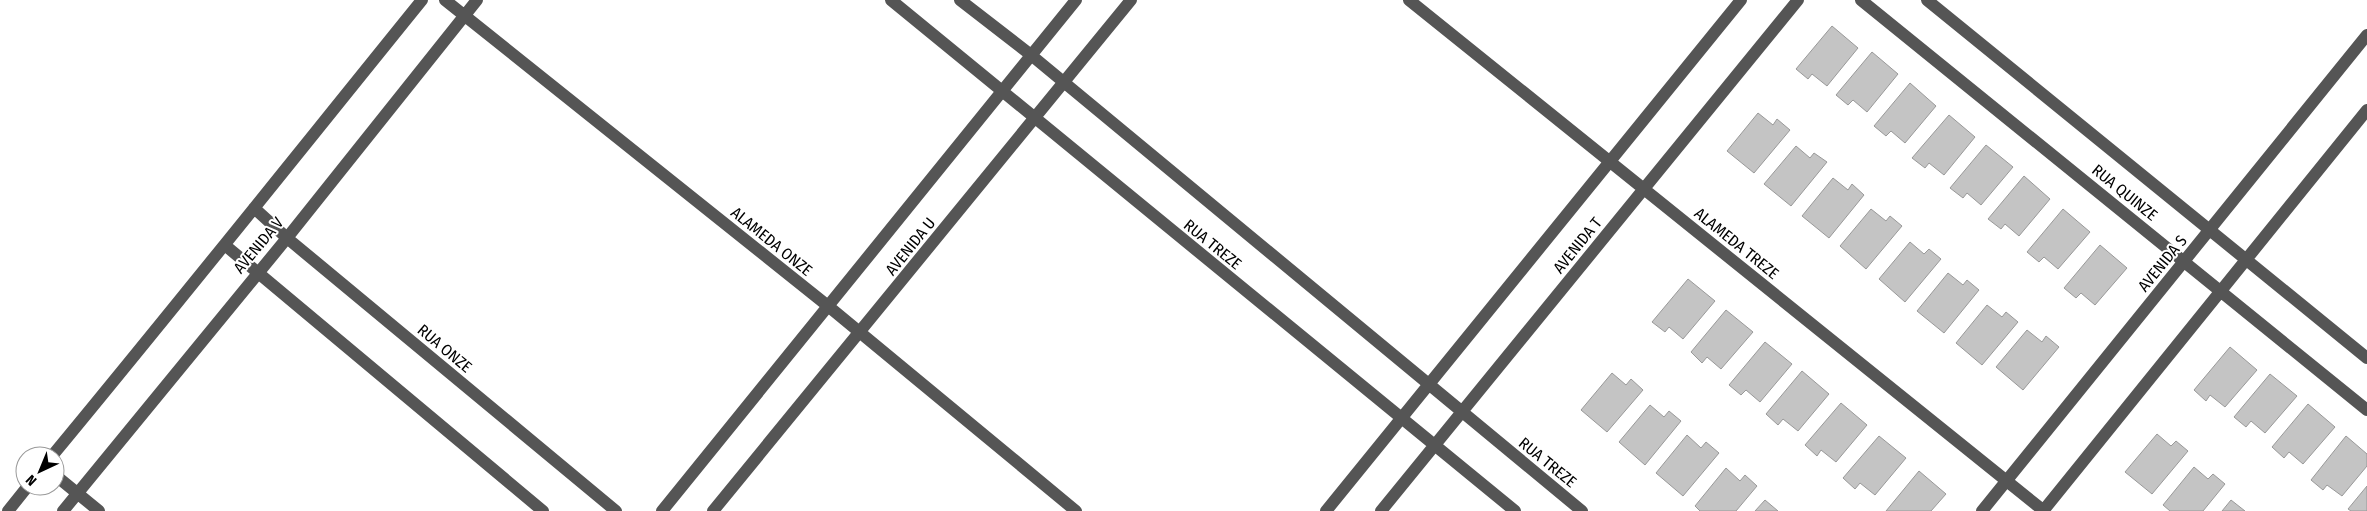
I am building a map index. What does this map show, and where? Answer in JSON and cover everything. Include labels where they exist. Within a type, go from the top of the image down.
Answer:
[{"type":"street","name":"AVENIDA V","points":[[60,446],[226,246],[254,208],[422,0]]},
{"type":"street","name":"ALAMEDA ONZE","points":[[445,0],[828,306],[859,334],[1076,511]]},
{"type":"street","name":"AVENIDA V","points":[[63,511],[256,272],[287,238],[477,0]]},
{"type":"street","name":"RUA TREZE","points":[[891,0],[1003,90],[1034,119],[1516,511]]},
{"type":"street","name":"RUA TREZE","points":[[960,0],[1031,55],[1428,386],[1582,511]]},
{"type":"street","name":"AVENIDA U","points":[[662,511],[1076,0]]},
{"type":"street","name":"AVENIDA U","points":[[713,511],[1131,0]]},
{"type":"street","name":"ALAMEDA TREZE","points":[[1410,0],[1609,163],[1644,189],[2043,511]]},
{"type":"street","name":"AVENIDA T","points":[[1326,511],[1741,0]]},
{"type":"street","name":"AVENIDA T","points":[[1381,511],[1798,0]]},
{"type":"street","name":"RUA QUINZE","points":[[1862,0],[2367,410]]},
{"type":"street","name":"RUA QUINZE","points":[[1927,0],[2367,358]]},
{"type":"street","name":"AVENIDA S","points":[[1982,511],[2367,35]]},
{"type":"street","points":[[2043,511],[2367,110]]},
{"type":"street","name":"RUA ONZE","points":[[254,208],[287,238],[616,511]]},
{"type":"street","points":[[226,246],[543,511]]},
{"type":"street","points":[[65,484],[99,511]]},
{"type":"street","points":[[8,511],[20,496]]},
{"type":"building","points":[[1832,26],[1858,48],[1827,86],[1812,74],[1808,79],[1796,69]]},
{"type":"building","points":[[1872,52],[1898,74],[1867,112],[1853,100],[1848,105],[1836,95]]},
{"type":"building","points":[[1910,83],[1936,106],[1905,143],[1891,131],[1886,136],[1874,126]]},
{"type":"building","points":[[1758,113],[1773,125],[1777,119],[1790,130],[1754,173],[1727,151]]},
{"type":"building","points":[[1949,115],[1975,137],[1944,175],[1929,163],[1925,168],[1912,158]]},
{"type":"building","points":[[1986,145],[2013,167],[1981,205],[1967,193],[1963,198],[1950,188]]},
{"type":"building","points":[[1796,146],[1810,158],[1814,153],[1827,162],[1791,206],[1764,184]]},
{"type":"building","points":[[2024,176],[2050,199],[2019,236],[2005,224],[2001,229],[1988,219]]},
{"type":"building","points":[[1833,178],[1848,190],[1852,184],[1864,195],[1829,238],[1802,216]]},
{"type":"building","points":[[1871,209],[1886,221],[1890,216],[1902,226],[1866,269],[1840,246]]},
{"type":"building","points":[[2063,209],[2090,232],[2058,269],[2044,257],[2039,262],[2027,252]]},
{"type":"building","points":[[1910,242],[1924,254],[1929,249],[1941,259],[1905,302],[1879,279]]},
{"type":"building","points":[[2100,245],[2127,268],[2095,305],[2081,293],[2076,298],[2064,288]]},
{"type":"building","points":[[1948,273],[1963,285],[1967,280],[1979,290],[1944,333],[1917,311]]},
{"type":"building","points":[[1688,279],[1715,301],[1683,339],[1669,327],[1665,332],[1652,322]]},
{"type":"building","points":[[1987,305],[2002,317],[2006,312],[2018,322],[1982,365],[1956,343]]},
{"type":"building","points":[[1726,310],[1753,332],[1721,369],[1707,357],[1702,363],[1691,352]]},
{"type":"building","points":[[2027,330],[2042,342],[2046,336],[2059,347],[2023,390],[1996,367]]},
{"type":"building","points":[[1765,342],[1792,364],[1760,402],[1746,390],[1741,395],[1729,385]]},
{"type":"building","points":[[2230,347],[2257,370],[2225,407],[2210,395],[2206,401],[2194,390]]},
{"type":"building","points":[[1802,371],[1829,394],[1798,431],[1783,419],[1778,425],[1766,414]]},
{"type":"building","points":[[1612,373],[1626,385],[1631,379],[1643,390],[1607,432],[1581,410]]},
{"type":"building","points":[[2270,374],[2297,396],[2265,433],[2251,421],[2246,427],[2234,417]]},
{"type":"building","points":[[1841,403],[1867,425],[1836,462],[1821,450],[1817,456],[1805,445]]},
{"type":"building","points":[[2308,404],[2335,427],[2303,464],[2289,452],[2284,458],[2272,447]]},
{"type":"building","points":[[1650,405],[1664,417],[1669,411],[1681,421],[1645,465],[1619,442]]},
{"type":"building","points":[[2157,434],[2171,446],[2176,441],[2188,451],[2152,494],[2125,472]]},
{"type":"building","points":[[1687,435],[1701,448],[1706,442],[1719,453],[1683,496],[1656,473]]},
{"type":"building","points":[[1879,436],[1906,458],[1875,495],[1860,483],[1855,489],[1843,478]]},
{"type":"building","points":[[2346,436],[2367,454],[2367,466],[2342,496],[2327,485],[2323,490],[2311,480]]},
{"type":"building","points":[[2194,467],[2208,479],[2213,474],[2225,484],[2203,511],[2170,511],[2163,505]]},
{"type":"building","points":[[1726,468],[1740,481],[1745,475],[1757,486],[1736,511],[1700,511],[1695,506]]},
{"type":"building","points":[[1919,471],[1946,494],[1931,511],[1886,511]]},
{"type":"building","points":[[2367,486],[2367,511],[2351,511],[2348,509]]},
{"type":"building","points":[[1765,500],[1778,511],[1755,511]]},
{"type":"building","points":[[2231,500],[2245,511],[2222,511]]}]
